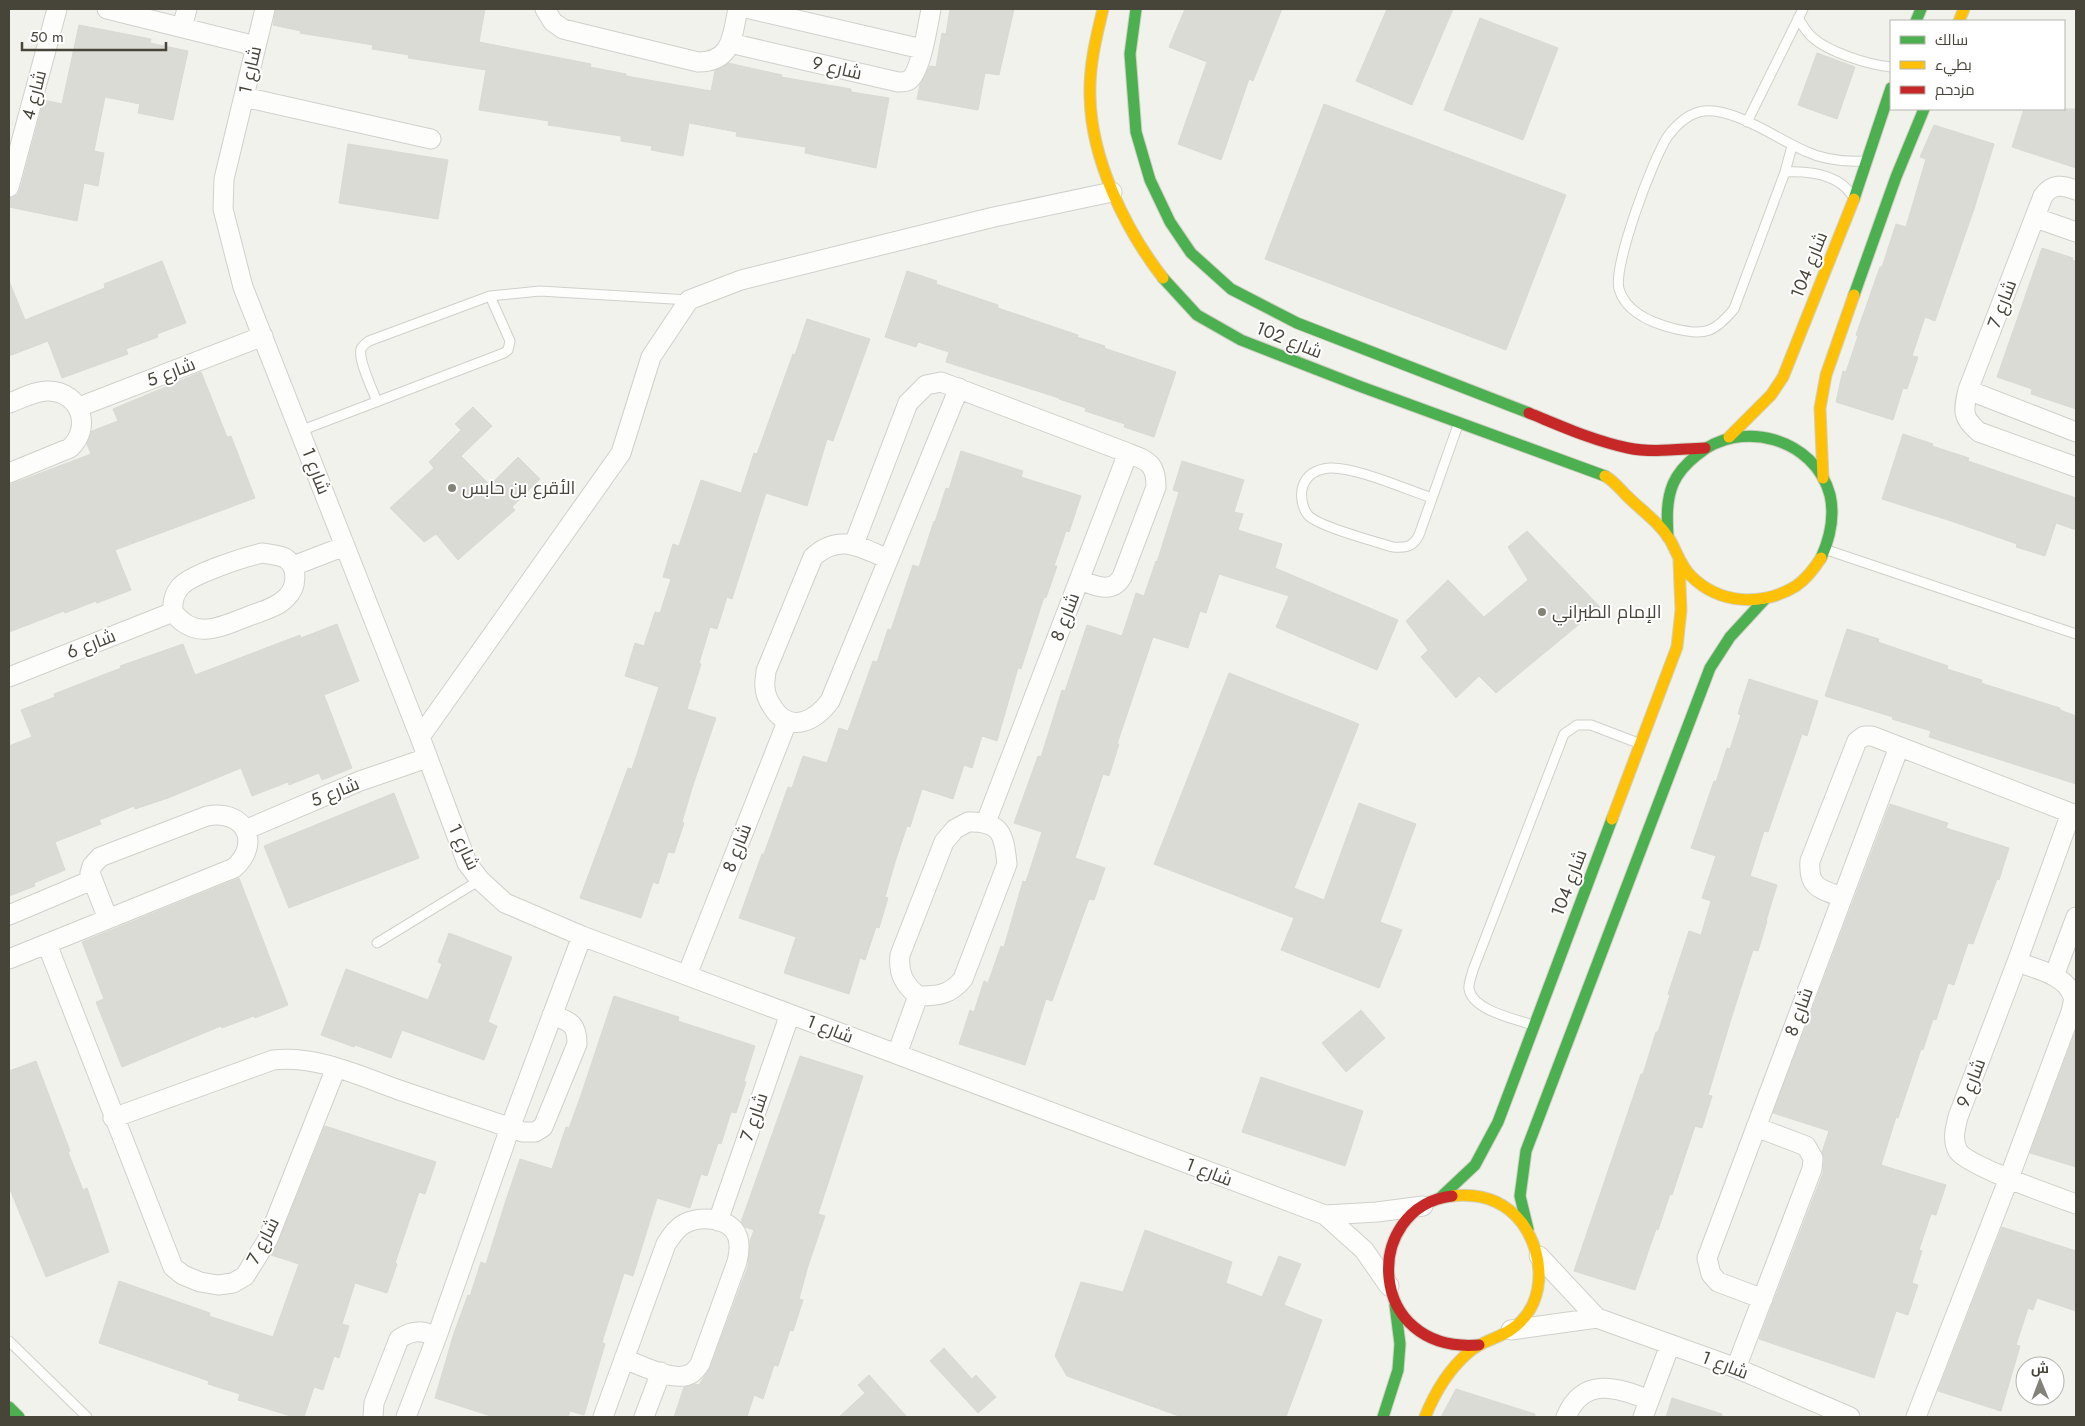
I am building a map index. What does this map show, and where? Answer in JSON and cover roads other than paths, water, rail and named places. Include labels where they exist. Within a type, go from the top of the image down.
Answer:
[{"type":"street","name":"شارع 4","points":[[9,183],[57,9]]},
{"type":"street","points":[[107,9],[256,46]]},
{"type":"street","points":[[182,28],[187,9]]},
{"type":"street","name":"شارع 1","points":[[265,9],[224,179],[223,209],[243,287],[420,737],[467,863],[480,880],[505,903],[582,936],[1325,1215],[1364,1250],[1389,1286]]},
{"type":"street","points":[[544,9],[553,22],[563,29],[698,62],[718,59],[726,52],[738,9]]},
{"type":"street","points":[[750,9],[922,49]]},
{"type":"street","name":"شارع 9","points":[[730,43],[898,82],[905,82],[914,75],[931,9]]},
{"type":"street","name":"شارع 102","points":[[1103,9],[1094,50],[1090,98],[1096,138],[1112,192],[1134,238],[1160,276],[1198,316],[1251,345],[1348,383],[1607,476],[1668,537]]},
{"type":"street","name":"شارع 102","points":[[1136,9],[1130,54],[1136,132],[1150,180],[1170,222],[1191,253],[1231,289],[1297,323],[1584,435],[1628,448],[1663,450],[1705,448]]},
{"type":"street","name":"شارع 104","points":[[1729,437],[1772,395],[1783,377],[1854,199],[1890,91]]},
{"type":"street","points":[[244,97],[431,139]]},
{"type":"street","points":[[1823,478],[1820,408],[1826,375],[1896,177],[1924,110]]},
{"type":"street","name":"شارع 7","points":[[2076,190],[2061,185],[2048,190],[2043,196],[1968,390],[1964,405],[1965,415],[1970,424],[1979,432],[2076,467]]},
{"type":"street","points":[[420,737],[621,452],[651,357],[689,300],[741,280],[994,217],[1112,192]]},
{"type":"street","points":[[2036,218],[2076,232]]},
{"type":"street","name":"شارع 5","points":[[79,407],[263,336]]},
{"type":"street","points":[[1350,357],[1360,349]]},
{"type":"street","points":[[1344,371],[1348,383]]},
{"type":"street","name":"شارع 8","points":[[854,544],[908,403],[926,385],[941,382],[1128,453],[1146,461],[1153,467],[1156,476],[1156,487],[1118,585],[1108,588],[1079,580]]},
{"type":"street","points":[[888,559],[854,544],[835,544],[822,549],[813,557],[766,671],[765,687],[769,702],[777,714],[787,722],[801,722],[811,719],[822,712],[830,701],[959,388]]},
{"type":"street","points":[[9,403],[48,390],[59,392],[71,397],[79,407],[83,420],[77,442],[70,448],[9,473]]},
{"type":"street","points":[[1968,390],[2076,432]]},
{"type":"street","points":[[1755,435],[1770,437],[1789,444],[1807,457],[1823,478],[1831,499],[1832,526],[1826,550],[1814,571],[1793,589],[1765,599],[1740,600],[1719,595],[1697,582],[1679,562],[1668,537],[1666,508],[1672,486],[1685,464],[1705,448],[1729,437],[1755,435]]},
{"type":"street","name":"شارع 8","points":[[986,822],[1128,453]]},
{"type":"street","points":[[293,566],[345,546]]},
{"type":"street","points":[[262,553],[285,558],[293,566],[295,576],[293,588],[288,597],[278,605],[214,630],[201,630],[189,626],[173,612],[174,595],[181,585],[192,578],[262,553]]},
{"type":"street","name":"شارع 104","points":[[1441,1198],[1475,1165],[1498,1122],[1641,744],[1677,647],[1681,610],[1679,562]]},
{"type":"street","points":[[1425,1417],[1432,1398],[1452,1368],[1479,1345],[1510,1330],[1528,1311],[1539,1284],[1539,1256],[1528,1229],[1520,1196],[1526,1151],[1710,668],[1730,637],[1765,599]]},
{"type":"street","name":"شارع 6","points":[[9,676],[173,612]]},
{"type":"street","name":"شارع 8","points":[[687,975],[787,722]]},
{"type":"street","points":[[1842,897],[1818,888],[1812,881],[1809,872],[1810,861],[1857,741],[1864,736],[1872,736],[2074,814]]},
{"type":"street","name":"شارع 8","points":[[1763,1299],[1718,1282],[1710,1274],[1707,1258],[1899,747]]},
{"type":"street","name":"شارع 5","points":[[245,830],[360,781],[427,758]]},
{"type":"street","points":[[9,959],[47,944],[234,868],[242,861],[248,851],[245,830],[238,820],[230,815],[219,813],[207,816],[100,858],[92,866],[90,872],[108,919]]},
{"type":"street","name":"شارع 9","points":[[2009,1178],[1964,1158],[1957,1149],[1954,1135],[1958,1117],[2074,814]]},
{"type":"street","points":[[968,822],[986,822],[1000,832],[1005,844],[1007,864],[963,979],[954,989],[944,994],[918,996],[906,986],[900,975],[900,955],[944,842],[955,828],[968,822]]},
{"type":"street","points":[[9,915],[92,880]]},
{"type":"street","points":[[2054,976],[2076,917]]},
{"type":"street","points":[[406,1417],[438,1336],[510,1128],[582,936]]},
{"type":"street","name":"شارع 7","points":[[47,944],[113,1118],[173,1267],[182,1275],[200,1282],[218,1285],[233,1283],[245,1276],[268,1239],[336,1068]]},
{"type":"street","points":[[1916,1417],[2071,1012],[2074,998],[2068,985],[2054,976],[2017,962]]},
{"type":"street","points":[[897,1054],[918,996]]},
{"type":"street","name":"شارع 7","points":[[718,1220],[790,1014]]},
{"type":"street","points":[[113,1118],[273,1060],[298,1059],[336,1068],[510,1128],[523,1132],[535,1132],[543,1127],[577,1044],[577,1032],[572,1023],[552,1015]]},
{"type":"street","points":[[1736,1368],[1812,1169],[1813,1158],[1806,1146],[1756,1127]]},
{"type":"street","points":[[2009,1178],[2076,1204]]},
{"type":"street","points":[[1383,1417],[1398,1370],[1400,1344],[1395,1305],[1389,1286],[1387,1264],[1392,1242],[1406,1220],[1423,1206],[1441,1198],[1469,1194],[1490,1198],[1511,1210],[1528,1229]]},
{"type":"street","name":"شارع 1","points":[[1325,1215],[1377,1212],[1423,1206]]},
{"type":"street","points":[[603,1417],[624,1359],[666,1244],[672,1234],[683,1224],[695,1219],[718,1220],[731,1227],[738,1236],[739,1251],[737,1262],[700,1364],[692,1373],[682,1376],[661,1372],[624,1359]]},
{"type":"street","name":"شارع 1","points":[[1539,1256],[1598,1318],[1736,1368],[1848,1417]]},
{"type":"street","points":[[1395,1305],[1407,1322],[1422,1334],[1444,1344],[1461,1346],[1479,1345]]},
{"type":"street","name":"شارع 1","points":[[1510,1330],[1598,1318]]},
{"type":"street","points":[[373,1417],[374,1404],[399,1339],[415,1331],[438,1336]]},
{"type":"street","points":[[1566,1417],[1571,1406],[1579,1397],[1593,1390],[1606,1388],[1623,1389],[1646,1409],[1670,1345]]},
{"type":"street","points":[[644,1417],[661,1372]]},
{"type":"street","points":[[9,1407],[19,1417]]},
{"type":"lane","points":[[1747,122],[1802,9]]},
{"type":"lane","points":[[1798,18],[1812,37],[1830,47],[1855,59],[1890,67]]},
{"type":"lane","points":[[1792,146],[1785,172],[1734,308],[1725,320],[1710,331],[1694,333],[1644,318],[1626,302],[1619,290],[1618,273],[1622,252],[1653,165],[1668,137],[1685,117],[1705,110],[1729,114],[1792,146],[1822,157],[1853,162],[1867,161]]},
{"type":"lane","points":[[1785,172],[1812,172],[1826,176],[1848,191],[1854,199]]},
{"type":"lane","points":[[377,402],[361,359],[360,351],[363,346],[369,341],[490,296],[540,291],[689,300]]},
{"type":"lane","points":[[300,431],[508,350],[510,341],[490,296]]},
{"type":"lane","points":[[1432,498],[1347,469],[1338,468],[1316,471],[1308,477],[1303,485],[1302,494],[1308,516],[1319,523],[1393,547],[1406,548],[1415,543],[1432,498],[1459,422]]},
{"type":"lane","points":[[1826,550],[2076,634]]},
{"type":"lane","points":[[1534,1026],[1488,1010],[1473,999],[1469,989],[1473,970],[1564,734],[1576,725],[1591,725],[1641,744]]},
{"type":"lane","points":[[377,943],[480,880]]},
{"type":"lane","points":[[9,1341],[87,1417]]},
{"type":"place","name":"الأقرع بن حابس","points":[[452,488]]},
{"type":"place","name":"الإمام الطبراني","points":[[1542,612]]}]
